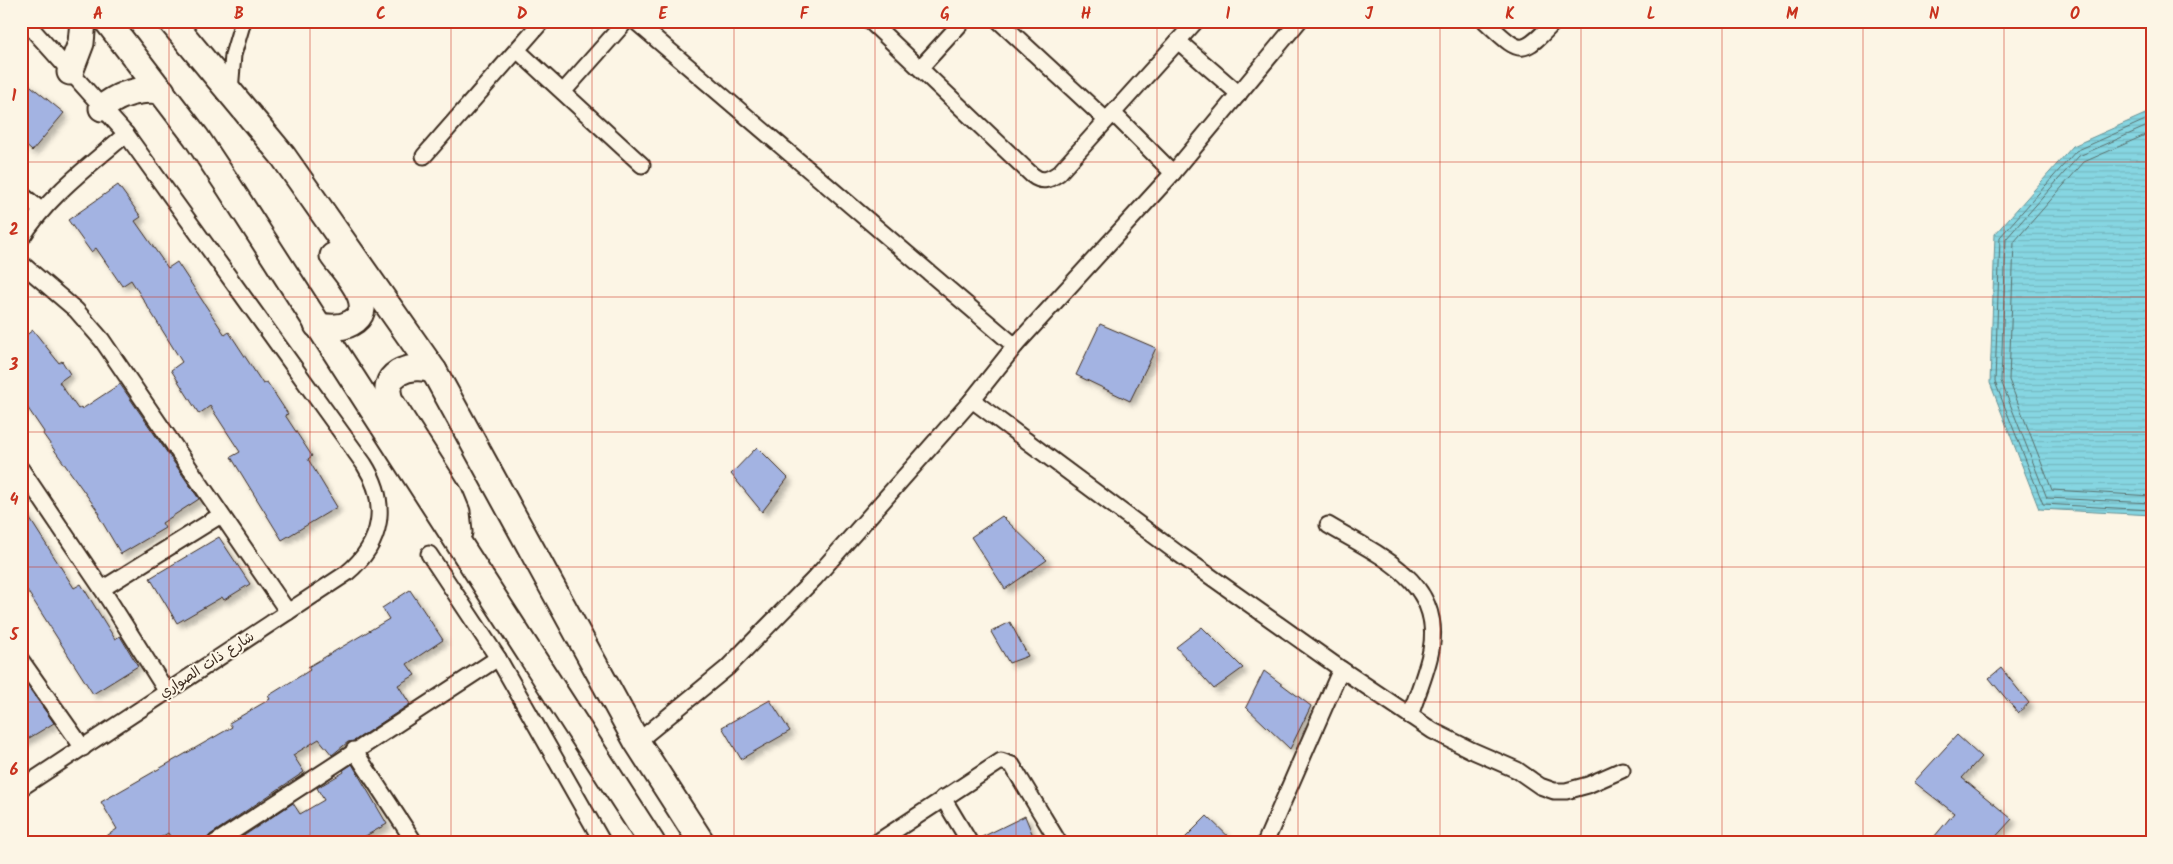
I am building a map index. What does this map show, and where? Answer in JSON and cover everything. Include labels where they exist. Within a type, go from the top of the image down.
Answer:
[{"type":"main road","points":[[70,72],[81,43],[83,21]]},
{"type":"main road","points":[[107,21],[162,91],[228,185],[652,843]]},
{"type":"main road","points":[[170,21],[230,91],[313,197],[434,371],[637,742],[702,843]]},
{"type":"main road","points":[[102,108],[115,98],[130,92],[140,90],[162,91]]},
{"type":"main road","points":[[313,197],[314,217],[321,237],[362,298],[364,308],[360,317],[347,325],[327,327],[317,325]]},
{"type":"main road","points":[[434,371],[418,367],[403,370],[391,379],[388,392],[392,404],[454,504],[459,522],[458,540]]},
{"type":"street","points":[[21,240],[41,210],[53,197],[126,134],[25,21]]},
{"type":"street","points":[[230,91],[233,55],[243,21]]},
{"type":"street","points":[[424,156],[542,21]]},
{"type":"street","points":[[563,92],[626,21]]},
{"type":"street","points":[[635,21],[1015,346]]},
{"type":"street","points":[[920,68],[963,21]]},
{"type":"street","points":[[999,21],[1174,173]]},
{"type":"street","points":[[875,23],[1032,175],[1040,180],[1050,179],[1058,173],[1196,21]]},
{"type":"street","points":[[637,742],[727,668],[815,578],[972,400],[1015,346],[1174,173],[1298,21]]},
{"type":"street","points":[[1486,21],[1515,47],[1524,48],[1535,42],[1555,21]]},
{"type":"street","points":[[1178,41],[1239,94]]},
{"type":"street","points":[[517,50],[642,165]]},
{"type":"street","name":"شارع ذات الصواري","points":[[21,788],[358,564],[367,554],[378,529],[379,501],[371,475],[126,134]]},
{"type":"street","points":[[21,194],[41,210]]},
{"type":"street","points":[[21,263],[76,310],[102,340],[288,612]]},
{"type":"street","points":[[972,400],[1176,552],[1341,669],[1410,716],[1453,742],[1517,770],[1540,786],[1554,791],[1566,791],[1588,785],[1622,770]]},
{"type":"street","points":[[21,469],[102,589],[167,692]]},
{"type":"street","points":[[102,589],[222,515]]},
{"type":"street","points":[[1328,525],[1402,570],[1420,589],[1433,625],[1431,650],[1410,716]]},
{"type":"street","points":[[429,554],[498,658],[603,843]]},
{"type":"street","points":[[215,843],[354,750],[498,658]]},
{"type":"street","points":[[21,660],[83,748]]},
{"type":"street","points":[[1265,843],[1341,669]]},
{"type":"street","points":[[354,750],[415,843]]},
{"type":"street","points":[[876,843],[996,763],[1007,762],[1012,765],[1058,843]]},
{"type":"street","points":[[943,798],[970,843]]},
{"type":"water","points":[[2152,111],[2152,515],[2039,509],[1990,383],[1995,234],[2073,146]]},
{"type":"building","points":[[21,78],[64,113],[32,151],[21,141]]},
{"type":"building","points":[[118,185],[141,217],[135,221],[168,268],[177,262],[225,335],[229,332],[263,384],[267,382],[288,414],[285,415],[312,456],[308,459],[337,507],[282,540],[231,457],[240,452],[210,406],[199,414],[171,370],[182,362],[131,280],[122,286],[96,248],[91,252],[68,220]]},
{"type":"building","points":[[1100,324],[1156,348],[1130,401],[1076,375]]},
{"type":"building","points":[[33,330],[59,363],[62,361],[70,374],[59,382],[78,409],[81,407],[82,409],[120,384],[199,499],[162,523],[165,528],[121,554],[98,515],[100,514],[43,434],[44,432],[21,398],[21,339]]},
{"type":"building","points":[[757,447],[788,478],[762,512],[731,474]]},
{"type":"building","points":[[21,505],[74,588],[81,584],[115,639],[120,636],[138,666],[93,694],[21,581]]},
{"type":"building","points":[[1002,516],[1047,560],[1005,589],[971,537]]},
{"type":"building","points":[[219,537],[250,584],[224,600],[222,597],[177,623],[150,578]]},
{"type":"building","points":[[410,590],[443,640],[407,664],[415,675],[398,685],[410,704],[354,741],[348,742],[332,755],[319,739],[293,755],[304,772],[210,835],[206,843],[174,843],[168,833],[152,843],[96,843],[117,829],[101,802],[232,727],[229,723],[270,699],[268,696],[310,670],[308,667],[389,619],[382,608]]},
{"type":"building","points":[[1010,622],[1028,656],[1009,663],[991,632]]},
{"type":"building","points":[[1202,627],[1243,668],[1214,689],[1176,647]]},
{"type":"building","points":[[2001,668],[2029,703],[2018,713],[1989,678]]},
{"type":"building","points":[[1264,671],[1311,706],[1290,749],[1246,707]]},
{"type":"building","points":[[21,677],[54,723],[21,743]]},
{"type":"building","points":[[770,700],[790,731],[741,759],[722,727]]},
{"type":"building","points":[[1957,735],[1981,757],[1962,778],[2012,819],[1990,843],[1929,843],[1954,813],[1914,782]]},
{"type":"building","points":[[352,764],[387,824],[353,843],[233,843],[293,803],[300,814],[324,800],[317,788],[344,772],[343,770]]},
{"type":"building","points":[[1025,816],[1036,843],[979,843],[978,839]]},
{"type":"building","points":[[1207,816],[1235,843],[1180,843]]}]
